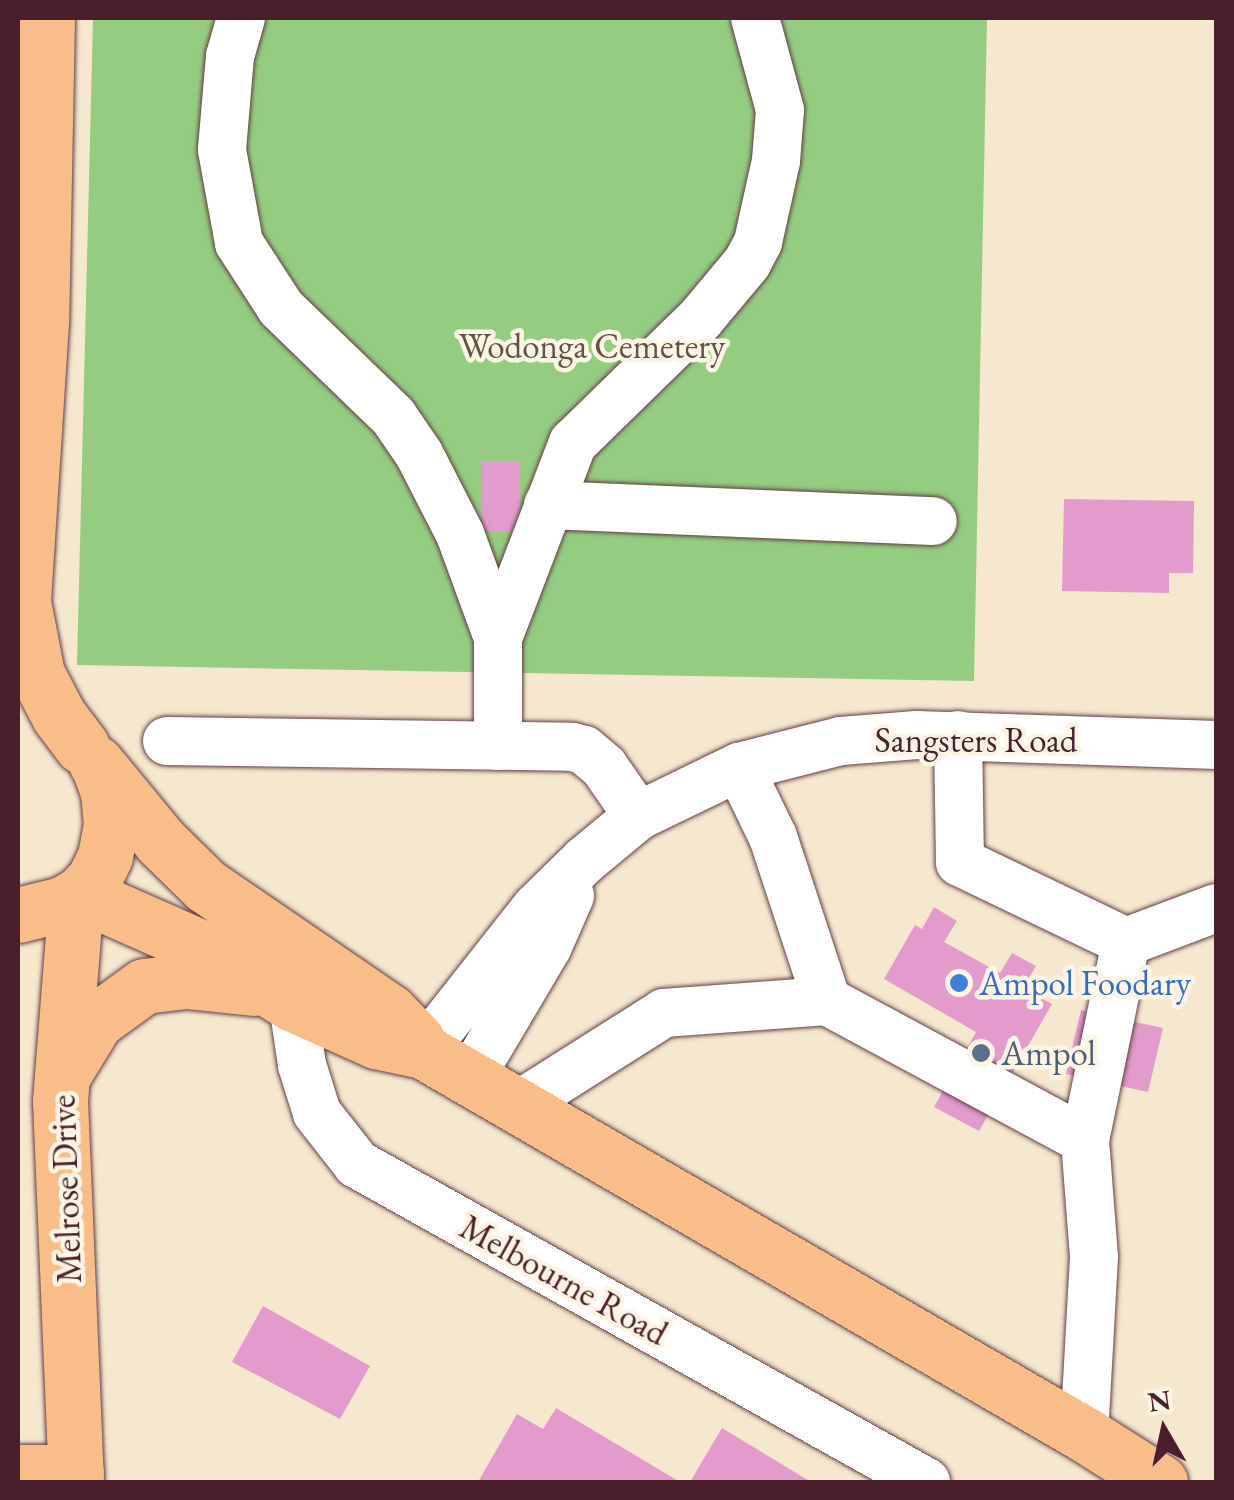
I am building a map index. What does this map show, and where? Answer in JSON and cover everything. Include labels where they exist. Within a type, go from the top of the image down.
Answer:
[{"type":"main road","points":[[47,18],[31,128],[41,322],[24,602],[38,674],[59,716],[139,817],[206,886],[390,1012],[423,1050],[1160,1482]]},
{"type":"main road","points":[[18,719],[51,726],[89,754],[108,792],[110,840],[100,868],[78,896],[47,911],[18,915]]},
{"type":"main road","points":[[78,896],[200,948],[281,997],[376,1041],[423,1050]]},
{"type":"main road","name":"Melrose Drive","points":[[76,1477],[62,1078],[78,896]]},
{"type":"main road","points":[[62,1078],[96,1021],[144,986],[186,980],[281,997]]},
{"type":"main road","points":[[1084,1434],[1196,1482]]},
{"type":"main road","points":[[18,1472],[76,1477]]},
{"type":"street","points":[[241,18],[230,56],[222,150],[226,194],[238,242],[281,308],[393,416],[419,454],[470,555],[498,638],[498,746]]},
{"type":"street","points":[[498,638],[566,457],[582,432],[700,318],[747,263],[758,242],[776,161],[780,110],[755,18]]},
{"type":"street","points":[[548,505],[933,521]]},
{"type":"street","points":[[958,736],[960,862],[1126,942],[1216,908]]},
{"type":"street","name":"Sangsters Road","points":[[423,1050],[536,908],[586,860],[638,816],[739,767],[841,742],[958,736],[1216,745]]},
{"type":"street","points":[[167,741],[584,750],[604,766],[638,816]]},
{"type":"street","points":[[739,767],[773,837],[828,1002]]},
{"type":"street","name":"Sangsters Road","points":[[470,1078],[548,946],[586,860]]},
{"type":"street","points":[[1084,1434],[1094,1257],[1084,1140],[1126,942]]},
{"type":"street","name":"Melbourne Road","points":[[281,997],[318,1112],[357,1164],[926,1482]]},
{"type":"street","points":[[517,1106],[664,1013],[828,1002],[1084,1140]]},
{"type":"green space","name":"Wodonga Cemetery","points":[[93,18],[987,18],[974,681],[77,665]]},
{"type":"building","points":[[482,461],[520,461],[519,532],[481,532]]},
{"type":"building","points":[[1064,499],[1194,501],[1193,573],[1169,573],[1169,593],[1062,591]]},
{"type":"building","name":"Ampol Foodary","points":[[934,907],[957,921],[944,942],[1000,973],[1012,953],[1036,966],[1023,988],[1052,1004],[979,1131],[934,1107],[976,1032],[884,979],[915,925],[922,929]]},
{"type":"building","points":[[1081,1010],[1163,1028],[1148,1092],[1066,1074]]},
{"type":"building","points":[[263,1306],[370,1366],[340,1419],[232,1362]]},
{"type":"building","points":[[556,1408],[680,1482],[478,1482],[517,1414],[543,1429]]},
{"type":"building","points":[[722,1428],[811,1482],[690,1482]]},
{"type":"place","name":"Ampol Foodary","points":[[959,983]]},
{"type":"place","name":"Ampol","points":[[981,1053]]}]
